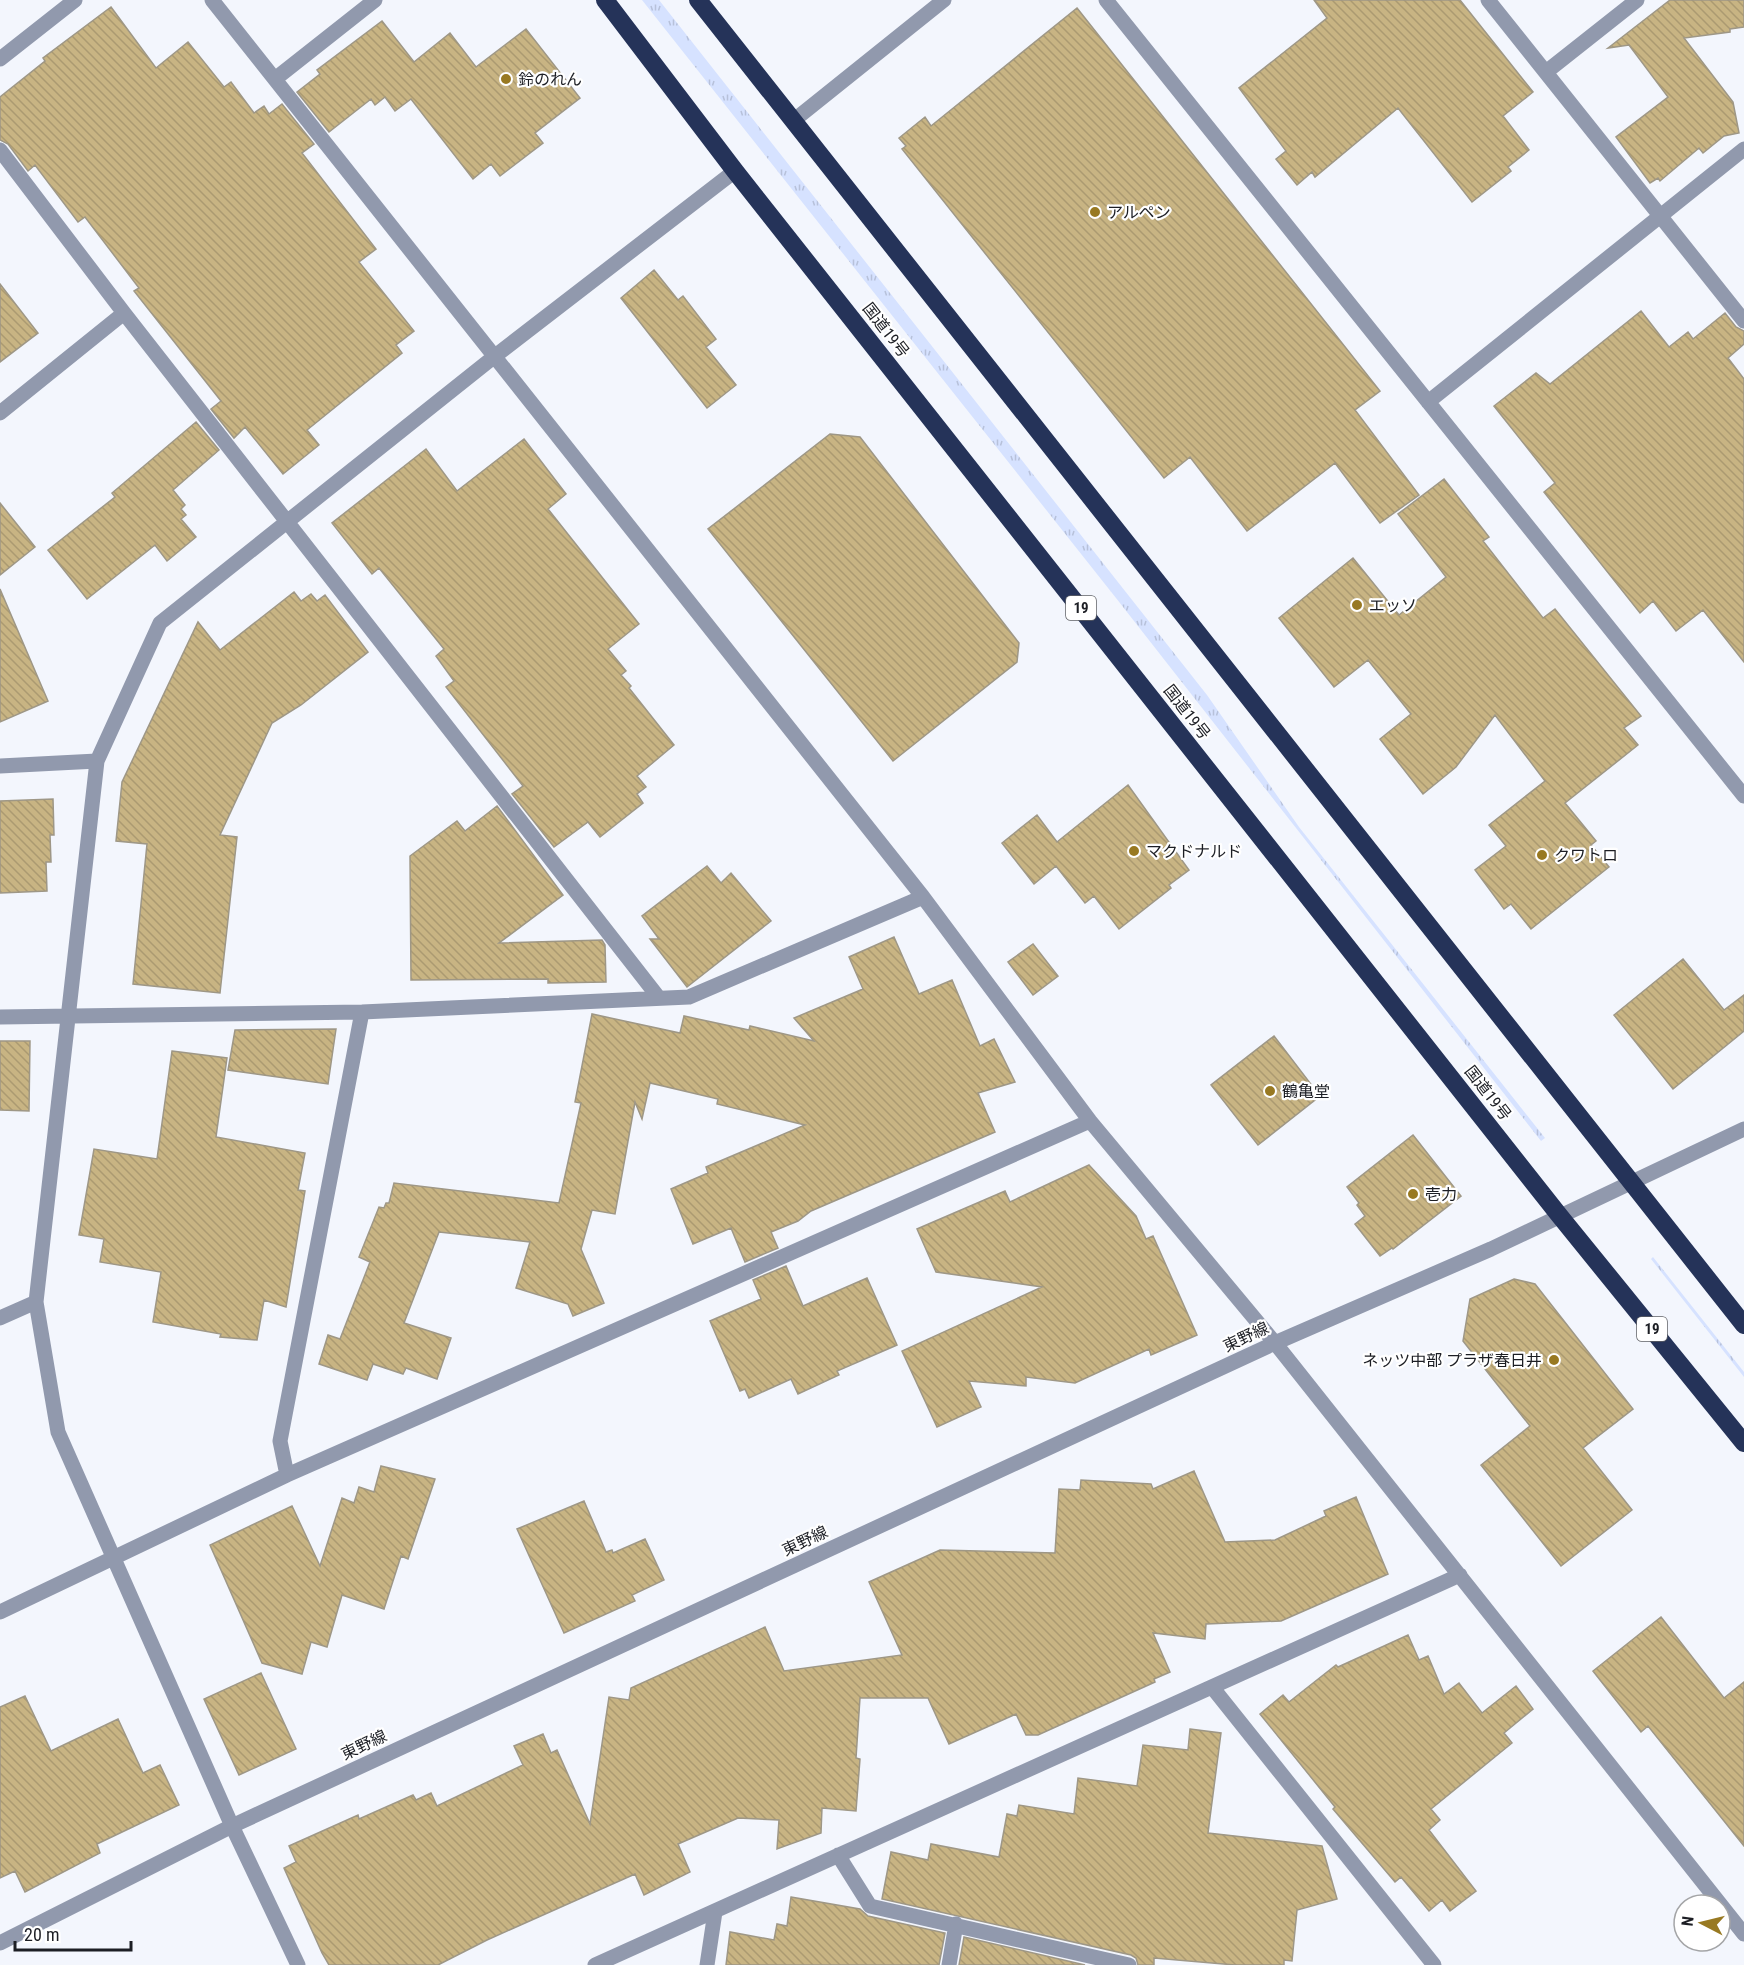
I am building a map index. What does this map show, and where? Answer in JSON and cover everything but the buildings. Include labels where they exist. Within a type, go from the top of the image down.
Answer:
[{"type":"highway","name":"国道19号","points":[[605,0],[735,171],[1559,1215],[1744,1443]]},
{"type":"highway","points":[[698,0],[1744,1325]]},
{"type":"street","points":[[0,59],[75,0]]},
{"type":"street","points":[[212,0],[923,897],[1090,1121],[1275,1343],[1744,1934]]},
{"type":"street","points":[[275,78],[375,0]]},
{"type":"street","points":[[793,121],[944,0]]},
{"type":"street","points":[[1106,0],[1744,796]]},
{"type":"street","points":[[1488,0],[1744,321]]},
{"type":"street","points":[[1546,72],[1637,0]]},
{"type":"street","points":[[1428,402],[1744,149]]},
{"type":"street","points":[[0,150],[124,314],[289,521],[659,998]]},
{"type":"street","points":[[298,1965],[232,1826],[58,1432],[36,1302],[97,761],[160,623],[495,356],[735,171]]},
{"type":"street","points":[[0,412],[124,314]]},
{"type":"street","points":[[0,766],[97,761]]},
{"type":"street","points":[[0,1017],[362,1012],[688,997],[923,897]]},
{"type":"street","points":[[287,1475],[280,1441],[362,1012]]},
{"type":"street","points":[[0,1612],[287,1475],[1090,1121]]},
{"type":"street","name":"東野線","points":[[0,1943],[232,1826],[1275,1343],[1491,1249],[1630,1181],[1744,1129]]},
{"type":"street","points":[[0,1318],[36,1302]]},
{"type":"street","points":[[595,1965],[1460,1575]]},
{"type":"street","points":[[1212,1687],[1434,1965]]},
{"type":"street","points":[[838,1855],[870,1906],[1129,1965]]},
{"type":"street","points":[[707,1965],[715,1912]]},
{"type":"street","points":[[950,1965],[956,1924]]},
{"type":"green space","points":[[642,0],[659,0],[1207,695],[1299,827],[1545,1138],[1541,1141],[1116,598]]},
{"type":"green space","points":[[1653,1257],[1744,1372],[1744,1377],[1651,1259]]},
{"type":"place","name":"鈴のれん","points":[[506,79]]},
{"type":"place","name":"アルペン","points":[[1095,212]]},
{"type":"place","name":"エッソ","points":[[1357,605]]},
{"type":"place","name":"マクドナルド","points":[[1134,851]]},
{"type":"place","name":"クワトロ","points":[[1542,855]]},
{"type":"place","name":"鶴亀堂","points":[[1270,1091]]},
{"type":"place","name":"壱力","points":[[1413,1194]]},
{"type":"place","name":"ネッツ中部 プラザ春日井","points":[[1554,1360]]}]
